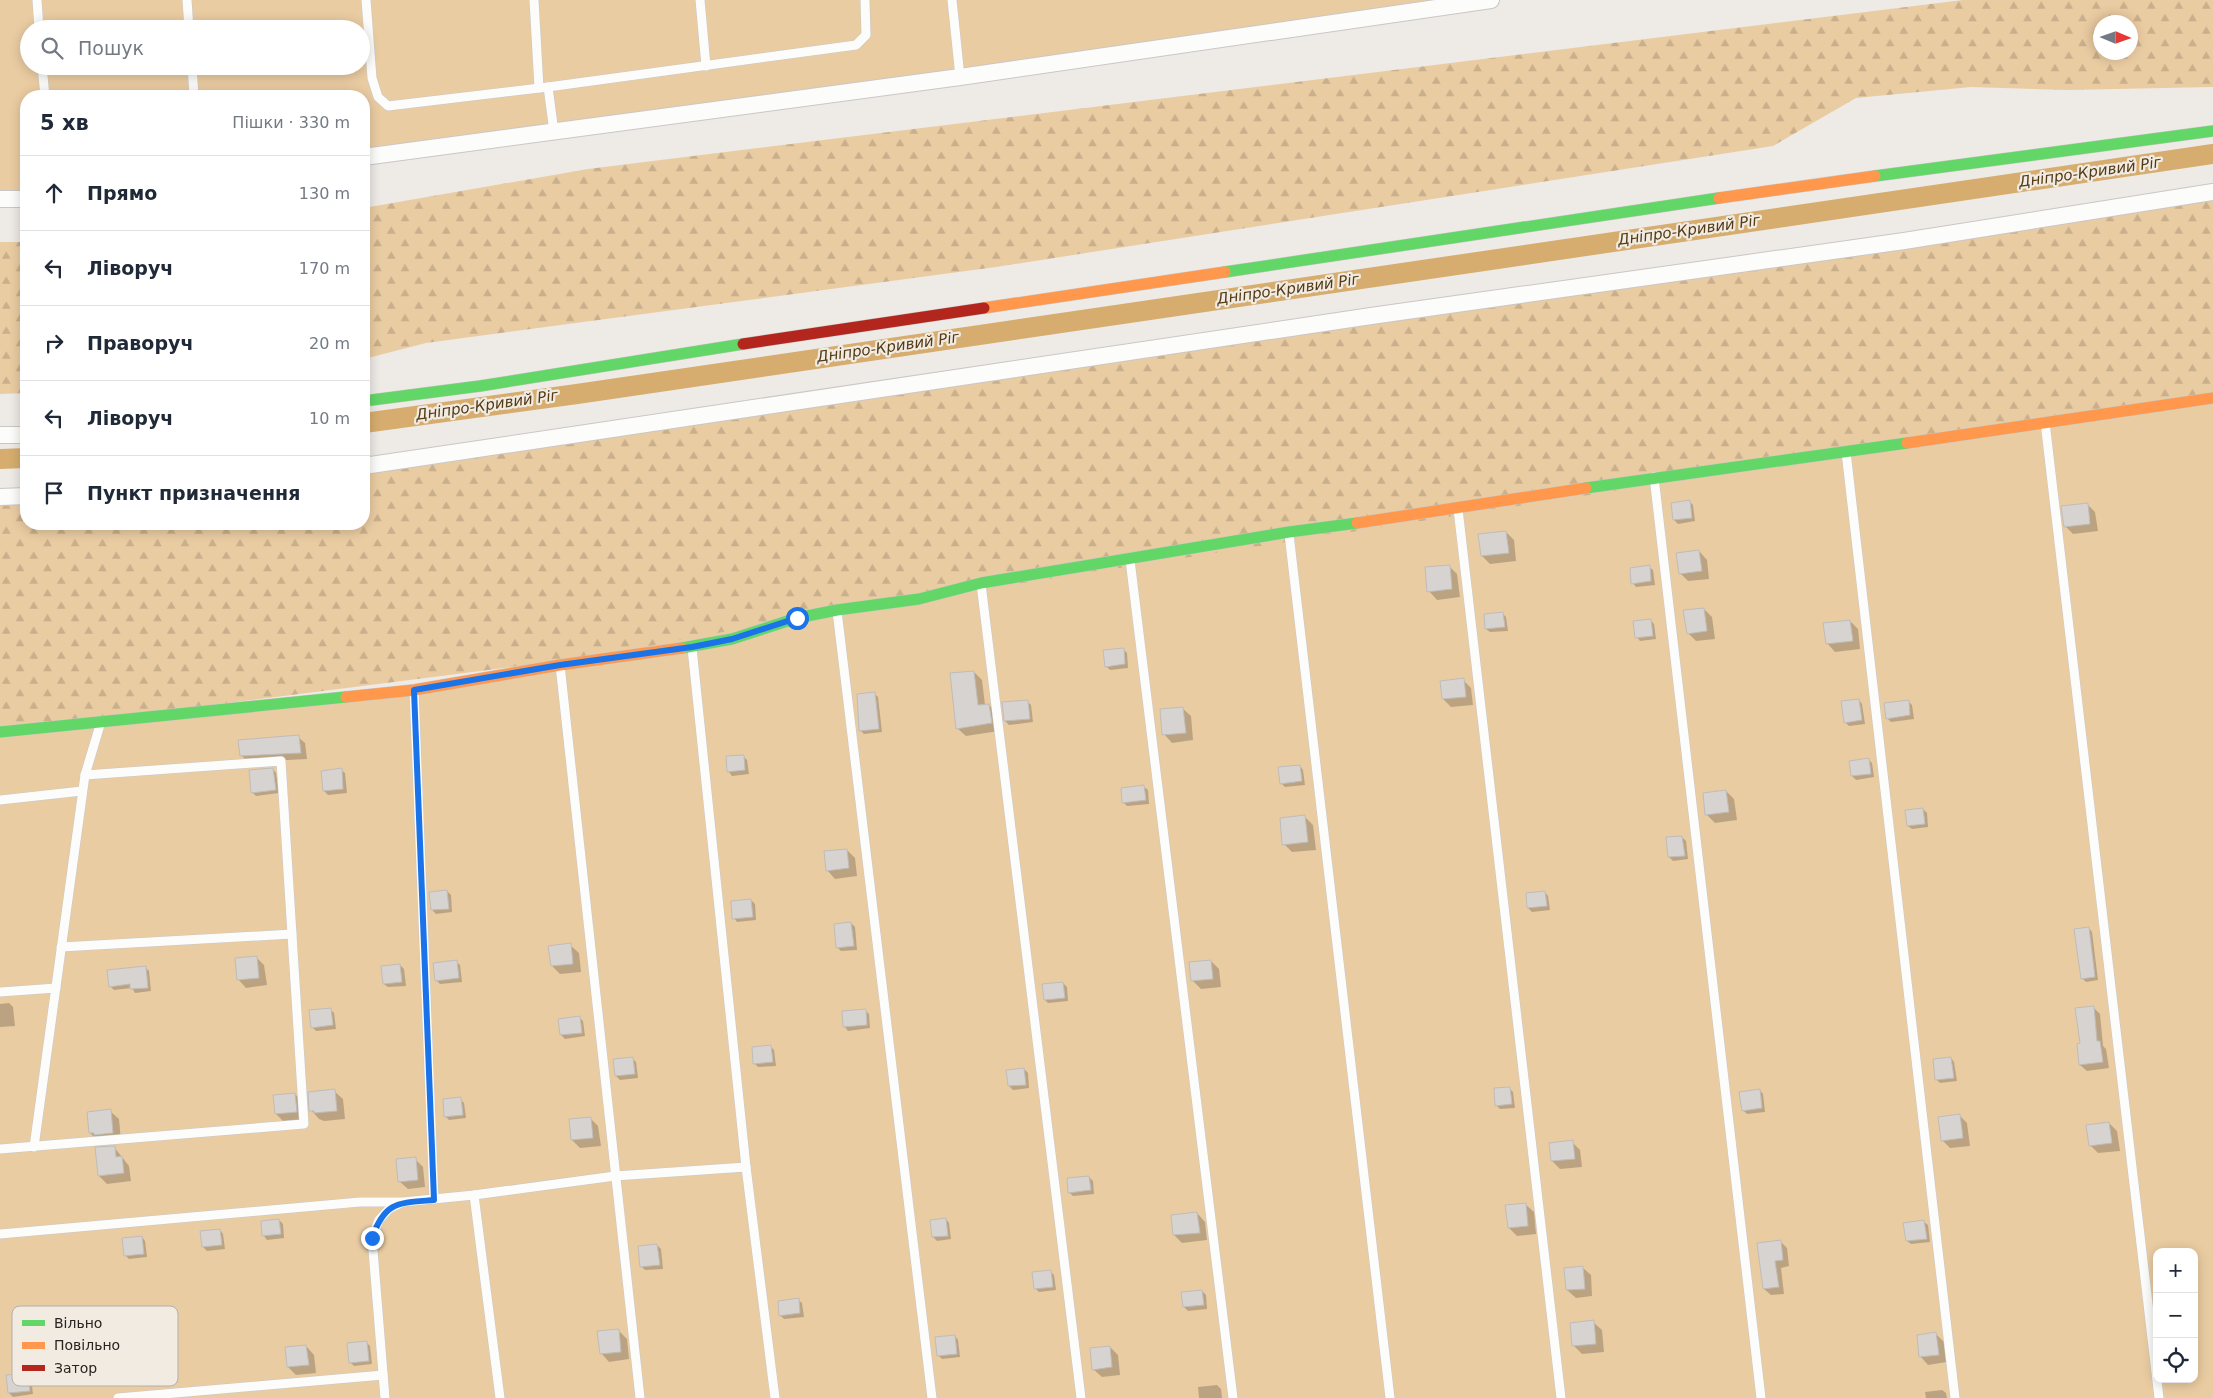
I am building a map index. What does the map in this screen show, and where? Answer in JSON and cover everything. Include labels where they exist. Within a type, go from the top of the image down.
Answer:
[{"type":"street","points":[[370,156],[960,77],[1414,5],[1491,0]]},
{"type":"street","points":[[370,400],[480,386],[846,328],[1175,281],[1752,193],[2213,131]]},
{"type":"street","points":[[370,465],[1313,324],[1904,241],[2213,192]]},
{"type":"street","points":[[0,199],[20,198]]},
{"type":"street","points":[[0,732],[101,724],[414,690],[560,665],[692,647],[732,639],[797,618],[837,610],[919,599],[981,583],[1289,532],[1458,509],[1654,477],[1846,452],[2045,421],[2213,398]]},
{"type":"street","points":[[0,435],[20,435]]},
{"type":"street","points":[[0,497],[20,496]]},
{"type":"lane","points":[[37,0],[38,20]]},
{"type":"lane","points":[[187,0],[188,20]]},
{"type":"lane","points":[[366,0],[368,20]]},
{"type":"lane","points":[[534,0],[543,88],[554,132]]},
{"type":"lane","points":[[700,0],[706,66]]},
{"type":"lane","points":[[370,52],[372,78],[378,97],[388,106],[543,88],[856,45],[866,35],[865,0]]},
{"type":"lane","points":[[952,0],[960,77]]},
{"type":"lane","points":[[43,75],[44,90]]},
{"type":"lane","points":[[193,75],[194,90]]},
{"type":"lane","points":[[2045,421],[2159,1398]]},
{"type":"lane","points":[[1846,452],[1955,1398]]},
{"type":"lane","points":[[1654,477],[1761,1398]]},
{"type":"lane","points":[[1458,509],[1561,1398]]},
{"type":"lane","points":[[1289,532],[1390,1398]]},
{"type":"lane","points":[[1130,558],[1233,1398]]},
{"type":"lane","points":[[981,583],[1081,1398]]},
{"type":"lane","points":[[837,610],[932,1398]]},
{"type":"lane","points":[[692,647],[746,1167],[775,1398]]},
{"type":"lane","points":[[560,665],[640,1398]]},
{"type":"lane","points":[[414,690],[434,1200]]},
{"type":"lane","points":[[34,1147],[84,776],[101,724]]},
{"type":"lane","points":[[0,1150],[304,1124],[281,761],[84,776]]},
{"type":"lane","points":[[0,800],[82,791]]},
{"type":"lane","points":[[61,947],[292,934]]},
{"type":"lane","points":[[0,992],[56,988]]},
{"type":"lane","points":[[0,1234],[360,1202],[434,1200],[615,1176],[746,1167]]},
{"type":"lane","points":[[474,1195],[500,1398]]},
{"type":"lane","points":[[385,1398],[372,1238],[379,1220],[389,1209],[403,1202]]},
{"type":"lane","points":[[118,1398],[383,1375]]},
{"type":"green space","points":[[0,0],[1491,0],[370,156],[370,90],[20,90],[20,199],[0,199]]},
{"type":"green space","points":[[1963,0],[2213,0],[2213,87],[2067,90],[1971,87],[1856,98],[1773,146],[996,267],[426,343],[370,357],[370,207],[588,169]]},
{"type":"green space","points":[[2213,192],[2213,398],[732,639],[0,732],[0,497],[20,496],[20,530],[370,530],[370,465]]},
{"type":"green space","points":[[0,242],[20,242],[20,393],[0,394]]},
{"type":"green space","points":[[2213,398],[2213,1398],[0,1398],[0,732],[414,690],[797,618]]},
{"type":"building","points":[[1690,500],[1692,518],[1673,520],[1671,503]]},
{"type":"building","points":[[2088,503],[2090,524],[2064,527],[2061,506]]},
{"type":"building","points":[[1506,531],[1509,553],[1481,556],[1478,534]]},
{"type":"building","points":[[1699,550],[1702,571],[1679,574],[1676,553]]},
{"type":"building","points":[[1450,565],[1452,589],[1427,592],[1425,567]]},
{"type":"building","points":[[1650,565],[1651,581],[1631,584],[1630,568]]},
{"type":"building","points":[[1704,608],[1707,631],[1687,634],[1683,610]]},
{"type":"building","points":[[1503,612],[1505,627],[1485,629],[1484,614]]},
{"type":"building","points":[[1651,619],[1653,636],[1635,638],[1633,621]]},
{"type":"building","points":[[1850,620],[1853,641],[1826,644],[1823,623]]},
{"type":"building","points":[[1124,648],[1125,664],[1105,667],[1103,650]]},
{"type":"building","points":[[974,671],[978,705],[989,704],[992,723],[956,729],[950,673]]},
{"type":"building","points":[[1464,678],[1466,697],[1442,699],[1440,681]]},
{"type":"building","points":[[875,692],[879,729],[859,731],[857,694]]},
{"type":"building","points":[[1859,699],[1862,720],[1844,723],[1841,701]]},
{"type":"building","points":[[1028,700],[1030,719],[1004,721],[1002,702]]},
{"type":"building","points":[[1909,700],[1910,715],[1886,719],[1884,703]]},
{"type":"building","points":[[1183,707],[1186,733],[1162,735],[1160,709]]},
{"type":"building","points":[[299,735],[301,753],[240,756],[238,740]]},
{"type":"building","points":[[744,755],[745,770],[727,772],[726,756]]},
{"type":"building","points":[[1869,758],[1871,774],[1851,776],[1849,761]]},
{"type":"building","points":[[1300,765],[1302,781],[1280,784],[1278,767]]},
{"type":"building","points":[[273,768],[276,790],[251,793],[249,770]]},
{"type":"building","points":[[342,768],[343,789],[323,791],[321,771]]},
{"type":"building","points":[[1144,785],[1146,800],[1122,803],[1121,788]]},
{"type":"building","points":[[1726,790],[1729,812],[1705,815],[1703,793]]},
{"type":"building","points":[[1923,808],[1925,824],[1907,826],[1905,810]]},
{"type":"building","points":[[1305,815],[1308,842],[1282,845],[1280,818]]},
{"type":"building","points":[[1682,836],[1685,856],[1668,857],[1666,837]]},
{"type":"building","points":[[847,849],[849,868],[826,871],[824,851]]},
{"type":"building","points":[[447,890],[449,909],[431,910],[429,892]]},
{"type":"building","points":[[1545,891],[1547,906],[1527,908],[1526,893]]},
{"type":"building","points":[[751,899],[753,917],[732,919],[731,901]]},
{"type":"building","points":[[851,922],[854,946],[836,948],[834,924]]},
{"type":"building","points":[[2089,927],[2095,977],[2081,979],[2074,929]]},
{"type":"building","points":[[571,943],[573,964],[551,966],[548,946]]},
{"type":"building","points":[[257,956],[259,978],[237,980],[235,958]]},
{"type":"building","points":[[457,960],[459,978],[435,981],[433,963]]},
{"type":"building","points":[[1211,960],[1213,979],[1191,981],[1189,962]]},
{"type":"building","points":[[400,964],[402,982],[383,984],[381,966]]},
{"type":"building","points":[[146,966],[148,988],[130,989],[130,984],[109,987],[107,970]]},
{"type":"building","points":[[1063,982],[1065,998],[1044,1000],[1042,984]]},
{"type":"building","points":[[2094,1006],[2097,1041],[2100,1041],[2103,1062],[2079,1065],[2077,1044],[2080,1043],[2075,1008]]},
{"type":"building","points":[[331,1008],[333,1025],[311,1028],[309,1010]]},
{"type":"building","points":[[866,1009],[867,1025],[843,1027],[842,1011]]},
{"type":"building","points":[[580,1016],[582,1033],[560,1035],[558,1019]]},
{"type":"building","points":[[771,1045],[773,1062],[753,1064],[752,1047]]},
{"type":"building","points":[[633,1057],[635,1074],[615,1076],[613,1059]]},
{"type":"building","points":[[1951,1057],[1954,1078],[1935,1080],[1933,1059]]},
{"type":"building","points":[[1024,1068],[1026,1085],[1008,1086],[1006,1070]]},
{"type":"building","points":[[1510,1087],[1512,1104],[1495,1106],[1494,1088]]},
{"type":"building","points":[[335,1089],[337,1111],[314,1113],[314,1111],[309,1111],[308,1092]]},
{"type":"building","points":[[1760,1089],[1762,1108],[1742,1111],[1739,1092]]},
{"type":"building","points":[[295,1093],[297,1112],[275,1114],[273,1095]]},
{"type":"building","points":[[461,1097],[463,1115],[444,1117],[443,1099]]},
{"type":"building","points":[[111,1109],[113,1133],[94,1135],[94,1133],[89,1133],[87,1112]]},
{"type":"building","points":[[1960,1114],[1963,1138],[1941,1141],[1938,1117]]},
{"type":"building","points":[[591,1117],[593,1138],[571,1140],[569,1119]]},
{"type":"building","points":[[2109,1122],[2112,1143],[2089,1146],[2086,1125]]},
{"type":"building","points":[[1573,1140],[1575,1159],[1551,1161],[1549,1143]]},
{"type":"building","points":[[115,1146],[116,1157],[122,1156],[124,1173],[98,1176],[95,1147]]},
{"type":"building","points":[[416,1157],[418,1180],[398,1182],[396,1159]]},
{"type":"building","points":[[1089,1176],[1091,1190],[1068,1193],[1067,1178]]},
{"type":"building","points":[[1526,1203],[1528,1226],[1508,1228],[1505,1205]]},
{"type":"building","points":[[1197,1212],[1200,1233],[1173,1235],[1171,1215]]},
{"type":"building","points":[[946,1218],[948,1236],[932,1237],[930,1220]]},
{"type":"building","points":[[279,1219],[281,1234],[262,1236],[261,1221]]},
{"type":"building","points":[[1924,1220],[1927,1239],[1906,1241],[1903,1223]]},
{"type":"building","points":[[220,1229],[222,1245],[202,1247],[200,1231]]},
{"type":"building","points":[[142,1236],[144,1254],[124,1256],[122,1238]]},
{"type":"building","points":[[1781,1240],[1783,1260],[1775,1261],[1779,1287],[1763,1289],[1757,1243]]},
{"type":"building","points":[[657,1244],[660,1265],[640,1267],[638,1246]]},
{"type":"building","points":[[1583,1266],[1585,1289],[1566,1290],[1564,1268]]},
{"type":"building","points":[[1051,1270],[1053,1287],[1034,1289],[1032,1272]]},
{"type":"building","points":[[1202,1290],[1204,1305],[1183,1307],[1181,1292]]},
{"type":"building","points":[[799,1298],[800,1313],[779,1316],[778,1301]]},
{"type":"building","points":[[1594,1320],[1596,1344],[1572,1346],[1570,1323]]},
{"type":"building","points":[[619,1329],[621,1352],[600,1354],[597,1331]]},
{"type":"building","points":[[1936,1332],[1939,1355],[1919,1357],[1917,1335]]},
{"type":"building","points":[[955,1335],[957,1354],[937,1356],[935,1337]]},
{"type":"building","points":[[367,1341],[369,1361],[349,1363],[347,1343]]},
{"type":"building","points":[[306,1345],[309,1365],[287,1367],[285,1347]]},
{"type":"building","points":[[1110,1346],[1112,1367],[1092,1370],[1090,1348]]},
{"type":"building","points":[[12,1374],[12,1386],[29,1386],[30,1391],[8,1393],[6,1375]]},
{"type":"waterway","name":"Дніпро-Кривий Ріг","points":[[370,422],[577,394],[2213,154]]},
{"type":"waterway","name":"Дніпро-Кривий Ріг","points":[[0,459],[20,458]]},
{"type":"traffic: fast","points":[[1875,176],[2213,131]]},
{"type":"traffic: fast","points":[[1225,272],[1719,198]]},
{"type":"traffic: fast","points":[[370,400],[480,386],[743,344]]},
{"type":"traffic: fast","points":[[1586,488],[1907,443]]},
{"type":"traffic: fast","points":[[682,648],[732,639],[797,618],[837,610],[919,599],[981,583],[1289,532],[1357,523]]},
{"type":"traffic: fast","points":[[0,732],[346,697]]},
{"type":"traffic: slow","points":[[1719,198],[1875,176]]},
{"type":"traffic: slow","points":[[984,308],[1225,272]]},
{"type":"traffic: slow","points":[[1907,443],[2213,398]]},
{"type":"traffic: slow","points":[[1357,523],[1586,488]]},
{"type":"traffic: slow","points":[[346,697],[414,690],[560,665],[682,648]]},
{"type":"traffic: jam","points":[[743,344],[984,308]]},
{"type":"route","points":[[372,1238],[379,1220],[389,1209],[403,1202],[434,1200],[414,690],[560,665],[692,647],[732,639],[797,618]]}]
